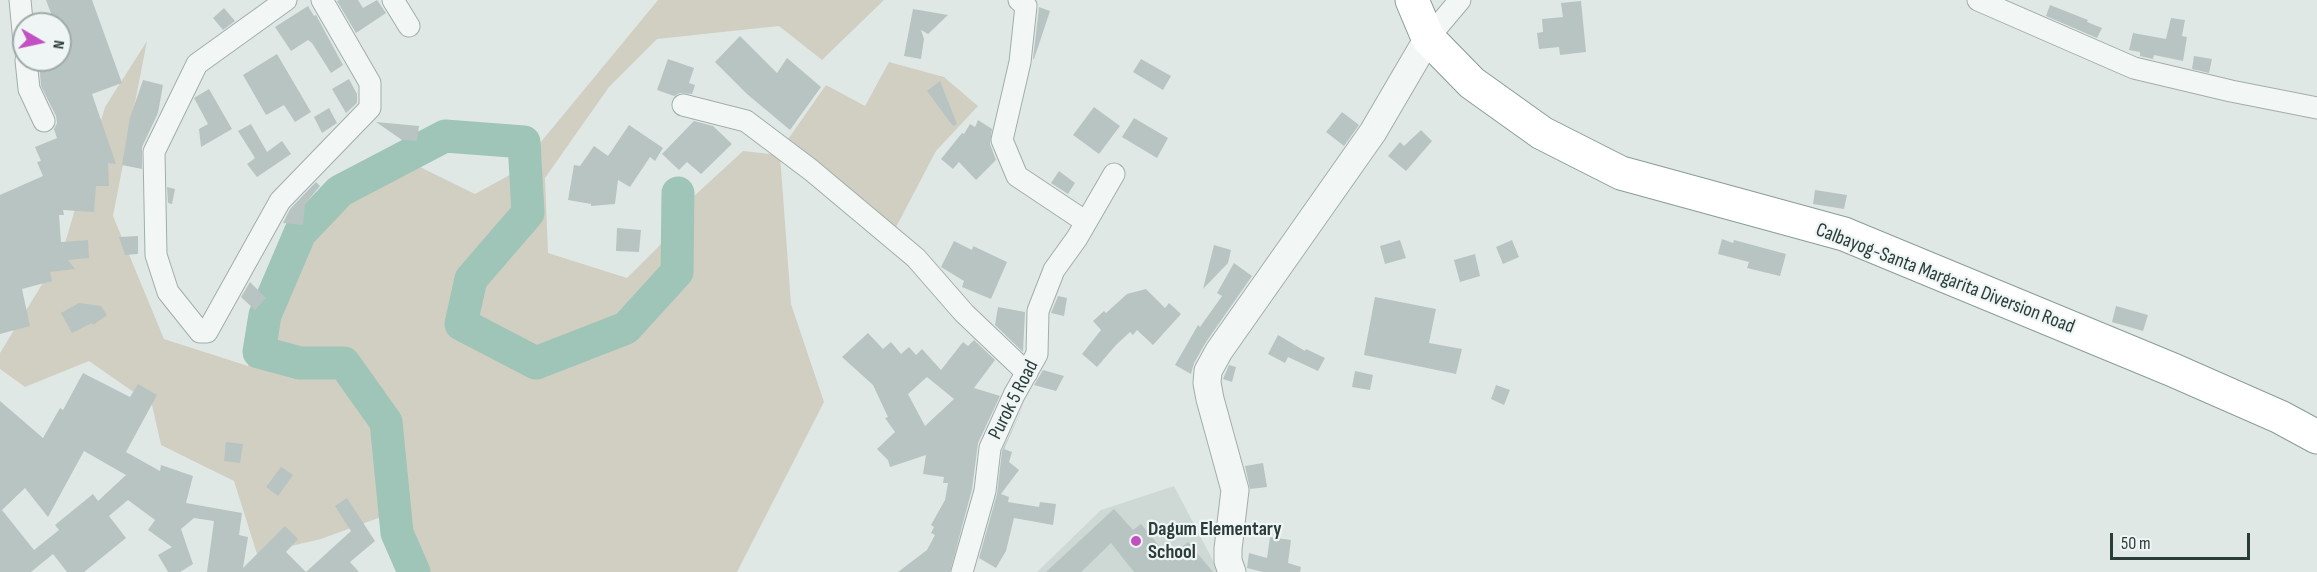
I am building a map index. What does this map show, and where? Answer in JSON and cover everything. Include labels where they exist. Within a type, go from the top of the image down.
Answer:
[{"type":"highway","name":"Calbayog-Santa Margarita Diversion Road","points":[[1412,0],[1428,38],[1472,83],[1542,133],[1622,173],[1844,234],[2173,370],[2280,417],[2317,437]]},
{"type":"street","points":[[286,0],[197,64],[154,152],[156,255],[168,292],[200,332],[207,332],[280,201],[370,108],[370,83],[322,0]]},
{"type":"street","points":[[393,0],[409,26]]},
{"type":"street","points":[[1019,0],[1026,6],[1020,62],[1002,140],[1017,176],[1086,222]]},
{"type":"street","points":[[1232,572],[1228,561],[1228,549],[1235,490],[1206,382],[1208,371],[1219,351],[1312,216],[1373,132],[1428,38],[1460,0]]},
{"type":"street","points":[[1978,0],[2134,68],[2317,108]]},
{"type":"street","points":[[27,72],[29,89],[44,121]]},
{"type":"street","points":[[683,105],[746,121],[811,170],[916,258],[964,313],[1027,373]]},
{"type":"street","name":"Purok 5 Road","points":[[962,572],[985,491],[990,448],[1038,354],[1038,311],[1054,270],[1114,174]]},
{"type":"shaded area","points":[[658,0],[884,0],[822,60],[779,26],[657,39],[609,87],[545,178],[548,253],[627,278],[669,236],[693,197],[743,151],[780,155],[791,304],[824,402],[737,572],[423,572],[392,513],[321,539],[257,554],[234,481],[161,445],[152,405],[89,361],[25,387],[0,369],[0,353],[63,250],[105,107],[147,41],[113,216],[164,339],[248,366],[277,257],[331,188],[395,150],[422,168],[475,194],[517,171]]},
{"type":"shaded area","points":[[889,62],[944,77],[978,106],[936,151],[894,231],[786,142],[826,85],[865,106]]},
{"type":"shaded area","name":"Dagum Elementary School","points":[[1174,486],[1219,572],[1037,572],[1101,510]]},
{"type":"building","points":[[46,0],[92,0],[122,83],[92,94],[116,164],[108,163],[109,186],[96,186],[94,212],[63,210],[64,215],[59,215],[61,242],[88,240],[89,258],[68,260],[75,269],[50,272],[52,281],[22,289],[30,326],[0,334],[0,195],[43,176],[37,162],[41,161],[35,147],[57,138],[54,129],[57,123],[56,116],[41,86],[40,72],[72,72],[72,12],[50,12]]},
{"type":"building","points":[[358,0],[363,8],[377,0],[386,13],[356,33],[337,1]]},
{"type":"building","points":[[1581,1],[1586,52],[1560,55],[1559,47],[1539,49],[1537,33],[1543,32],[1542,19],[1563,17],[1561,3]]},
{"type":"building","points":[[2050,5],[2102,28],[2097,38],[2046,16]]},
{"type":"building","points":[[308,6],[314,16],[316,15],[343,65],[331,73],[312,43],[308,40],[291,51],[275,27]]},
{"type":"building","points":[[1039,7],[1050,11],[1033,59]]},
{"type":"building","points":[[224,8],[235,21],[223,30],[213,18]]},
{"type":"building","points":[[913,9],[948,15],[928,34],[921,30],[924,39],[921,59],[904,56]]},
{"type":"building","points":[[2171,18],[2185,20],[2182,36],[2187,37],[2183,61],[2154,55],[2153,59],[2140,56],[2140,52],[2129,50],[2133,33],[2166,39]]},
{"type":"building","points":[[740,36],[777,73],[787,58],[821,87],[790,130],[747,94],[715,62]]},
{"type":"building","points":[[277,54],[311,112],[295,122],[284,105],[266,115],[243,75]]},
{"type":"building","points":[[2194,56],[2212,59],[2209,73],[2192,69]]},
{"type":"building","points":[[668,59],[694,68],[689,83],[695,85],[692,94],[680,93],[674,96],[657,90]]},
{"type":"building","points":[[1141,59],[1171,76],[1163,90],[1133,72]]},
{"type":"building","points":[[349,79],[357,94],[357,103],[346,113],[332,89]]},
{"type":"building","points":[[143,80],[163,85],[158,113],[142,147],[142,169],[122,165],[130,118]]},
{"type":"building","points":[[940,81],[957,124],[953,126],[927,91]]},
{"type":"building","points":[[209,89],[232,129],[201,147],[199,129],[208,124],[194,98]]},
{"type":"building","points":[[1094,107],[1120,126],[1099,154],[1073,135]]},
{"type":"building","points":[[329,108],[337,123],[322,133],[314,117]]},
{"type":"building","points":[[1342,112],[1359,125],[1344,146],[1326,132]]},
{"type":"building","points":[[1134,118],[1168,138],[1157,158],[1122,137]]},
{"type":"building","points":[[978,120],[992,129],[990,144],[996,160],[976,180],[959,162],[953,169],[941,159],[970,124],[975,127]]},
{"type":"building","points":[[694,121],[713,126],[732,144],[701,174],[687,162],[679,170],[662,154]]},
{"type":"building","points":[[376,122],[419,126],[417,141],[402,140]]},
{"type":"building","points":[[251,124],[267,152],[282,141],[291,154],[257,177],[247,164],[255,158],[238,131]]},
{"type":"building","points":[[629,125],[663,148],[655,161],[650,157],[630,187],[618,180],[615,204],[591,206],[591,204],[568,200],[574,165],[580,166],[594,146],[608,156]]},
{"type":"building","points":[[1421,130],[1432,141],[1406,171],[1388,156],[1400,142],[1404,146]]},
{"type":"building","points":[[1059,171],[1075,183],[1068,194],[1051,183]]},
{"type":"building","points":[[316,182],[320,186],[305,204],[303,225],[283,223],[290,209]]},
{"type":"building","points":[[167,187],[175,189],[172,204],[168,203]]},
{"type":"building","points":[[1815,190],[1847,195],[1844,209],[1813,204]]},
{"type":"building","points":[[617,228],[641,230],[639,252],[616,251]]},
{"type":"building","points":[[138,236],[138,254],[125,255],[119,237]]},
{"type":"building","points":[[1722,239],[1786,254],[1780,276],[1747,268],[1749,262],[1718,254]]},
{"type":"building","points":[[1400,240],[1406,258],[1385,264],[1380,246]]},
{"type":"building","points":[[1512,240],[1519,257],[1503,264],[1496,247]]},
{"type":"building","points":[[954,241],[972,250],[973,246],[1007,262],[991,299],[962,287],[964,281],[941,267]]},
{"type":"building","points":[[1214,245],[1231,250],[1228,263],[1203,289]]},
{"type":"building","points":[[1475,254],[1480,276],[1460,282],[1454,260]]},
{"type":"building","points":[[1234,263],[1252,276],[1206,342],[1194,363],[1191,374],[1175,365],[1198,325],[1200,327],[1222,296],[1217,293]]},
{"type":"building","points":[[250,282],[266,298],[255,310],[241,297]]},
{"type":"building","points":[[1146,289],[1165,308],[1169,303],[1181,314],[1153,345],[1137,330],[1133,335],[1130,332],[1097,367],[1082,354],[1101,330],[1093,321],[1104,311],[1106,313],[1127,294]]},
{"type":"building","points":[[1058,296],[1067,298],[1064,316],[1051,313]]},
{"type":"building","points":[[1375,297],[1436,309],[1429,343],[1462,349],[1456,374],[1364,355]]},
{"type":"building","points":[[79,303],[101,306],[107,315],[93,325],[92,323],[72,333],[61,313]]},
{"type":"building","points":[[2116,306],[2148,315],[2143,331],[2112,322]]},
{"type":"building","points":[[998,307],[1025,312],[1023,352],[995,325]]},
{"type":"building","points":[[868,333],[883,349],[891,342],[901,354],[909,347],[916,355],[922,349],[941,370],[963,342],[968,346],[974,340],[995,360],[974,388],[1000,396],[978,443],[972,489],[950,572],[898,572],[927,550],[935,535],[931,533],[934,527],[931,525],[945,500],[948,483],[943,483],[944,477],[923,474],[926,455],[890,467],[888,460],[877,449],[895,432],[885,418],[888,417],[873,385],[842,357]],"holes":[[[927,377],[954,399],[925,426],[908,394]]]},
{"type":"building","points":[[1278,335],[1305,351],[1306,349],[1325,358],[1318,371],[1288,357],[1285,363],[1268,354]]},
{"type":"building","points":[[1229,365],[1236,367],[1232,382],[1223,379]]},
{"type":"building","points":[[1043,370],[1064,376],[1056,391],[1034,385]]},
{"type":"building","points":[[1355,371],[1373,375],[1370,390],[1352,387]]},
{"type":"building","points":[[83,373],[130,397],[138,384],[157,395],[126,452],[160,471],[161,465],[193,476],[186,503],[242,513],[239,535],[248,537],[243,568],[285,526],[298,539],[286,552],[306,572],[207,572],[214,521],[194,518],[181,529],[193,564],[180,572],[168,572],[158,555],[172,547],[148,530],[155,520],[128,500],[109,516],[126,538],[84,572],[67,572],[53,554],[31,572],[0,572],[0,401],[43,438],[60,408],[63,410]],"holes":[[[84,451],[126,475],[98,501],[93,494],[55,525],[59,530],[34,550],[2,510],[25,488],[48,517]]]},
{"type":"building","points":[[1496,385],[1510,390],[1504,405],[1491,399]]},
{"type":"building","points":[[1024,404],[1004,449],[1012,452],[1009,462],[1019,470],[1001,494],[1009,497],[1008,502],[1039,507],[1040,502],[1056,504],[1053,525],[1014,518],[1006,551],[996,568],[979,558],[997,494],[1002,451]]},
{"type":"building","points":[[226,442],[243,444],[240,463],[224,461]]},
{"type":"building","points":[[1263,463],[1267,487],[1250,489],[1245,466]]},
{"type":"building","points":[[281,467],[293,475],[278,496],[266,487]]},
{"type":"building","points":[[347,498],[375,541],[350,562],[359,572],[306,572],[351,531],[335,506]]},
{"type":"building","points":[[1114,509],[1133,530],[1141,524],[1169,558],[1188,542],[1213,572],[1134,572],[1111,543],[1081,572],[1046,572]]},
{"type":"building","points":[[1270,537],[1291,540],[1288,563],[1301,567],[1300,572],[1263,572],[1247,568],[1249,553],[1267,558]]},
{"type":"waterway","points":[[414,572],[397,533],[386,422],[344,363],[300,363],[259,352],[265,315],[300,233],[340,191],[445,136],[524,142],[528,213],[471,279],[461,324],[536,363],[626,328],[677,272],[678,193]]},
{"type":"place","name":"Dagum Elementary School","points":[[1136,541]]}]
